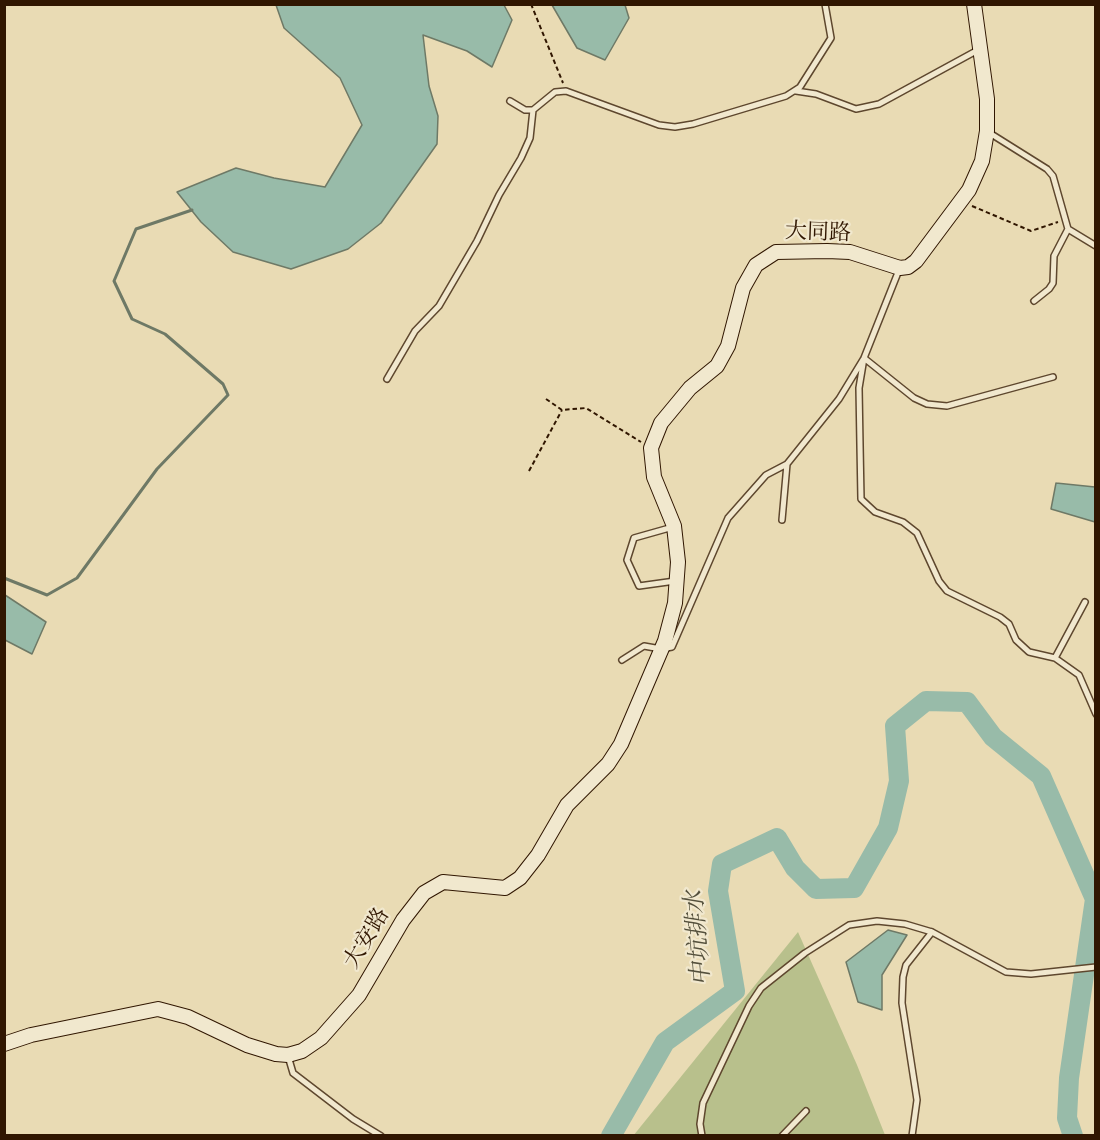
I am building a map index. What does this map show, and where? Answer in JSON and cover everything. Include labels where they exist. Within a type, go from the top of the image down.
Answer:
[{"type":"street","points":[[900,268],[916,261],[969,190],[982,161],[987,131],[987,99],[975,4]]},
{"type":"street","name":"大同路","points":[[661,649],[675,603],[677,581],[674,526],[654,477],[651,448],[661,423],[690,388],[717,366],[728,346],[742,288],[756,265],[776,252],[827,251],[850,252],[900,268]]},
{"type":"street","name":"大安路","points":[[288,1055],[302,1050],[321,1038],[337,1022],[359,995],[403,920],[424,893],[442,882],[506,888],[520,878],[538,855],[567,805],[608,764],[621,744],[661,649]]},
{"type":"street","points":[[4,1044],[52,1031],[158,1010],[188,1017],[248,1045],[288,1055]]},
{"type":"lane","points":[[796,91],[831,38],[825,4]]},
{"type":"lane","points":[[510,101],[525,110],[533,110],[555,92],[566,91],[659,125],[675,127],[693,124],[796,91],[816,94],[856,109],[879,104],[980,49]]},
{"type":"lane","points":[[387,379],[415,331],[439,306],[477,241],[530,138],[533,110]]},
{"type":"lane","points":[[987,131],[1047,169],[1053,176],[1064,221],[1068,228],[1095,246]]},
{"type":"lane","points":[[1034,301],[1053,283],[1054,256],[1068,228]]},
{"type":"lane","points":[[622,660],[644,646],[661,649],[672,647],[728,518],[766,475],[787,464],[839,399],[864,358],[900,268]]},
{"type":"lane","points":[[864,358],[914,398],[927,405],[947,406],[1053,377]]},
{"type":"lane","points":[[864,358],[859,388],[861,499],[875,512],[903,522],[917,533],[939,581],[947,591],[1009,624],[1016,640],[1029,652],[1055,658],[1079,675],[1095,714]]},
{"type":"lane","points":[[782,520],[787,464]]},
{"type":"lane","points":[[674,526],[634,538],[627,560],[639,586],[677,581]]},
{"type":"lane","points":[[1055,658],[1086,602]]},
{"type":"lane","points":[[702,1136],[700,1124],[703,1103],[749,1006],[761,988],[806,953],[849,925],[878,921],[905,924],[932,932],[1006,972],[1060,972],[1095,967]]},
{"type":"lane","points":[[912,1136],[917,1100],[902,1003],[903,977],[906,965],[932,932]]},
{"type":"lane","points":[[288,1055],[293,1073],[353,1119],[381,1136]]},
{"type":"lane","points":[[782,1136],[806,1111]]},
{"type":"path","points":[[531,4],[566,91]]},
{"type":"path","points":[[961,201],[1004,222],[1031,231],[1064,221]]},
{"type":"path","points":[[546,399],[562,410],[586,408],[651,448]]},
{"type":"path","points":[[529,471],[562,410]]},
{"type":"green space","points":[[798,932],[857,1065],[885,1135],[633,1136]]},
{"type":"shaded area","points":[[276,5],[504,5],[512,20],[492,67],[467,51],[423,35],[429,86],[438,116],[437,144],[381,223],[348,249],[291,269],[233,252],[201,222],[177,192],[236,168],[274,178],[325,187],[362,125],[340,78],[284,28]]},
{"type":"shaded area","points":[[552,5],[625,5],[629,18],[605,60],[577,48]]},
{"type":"shaded area","points":[[1056,483],[1095,487],[1095,522],[1051,509]]},
{"type":"shaded area","points":[[5,595],[46,622],[32,654],[5,640]]},
{"type":"shaded area","points":[[888,930],[907,935],[882,975],[882,1010],[858,1002],[846,962]]},
{"type":"waterway","points":[[4,578],[47,595],[77,578],[157,469],[228,395],[223,384],[165,334],[132,319],[114,281],[136,229],[192,210]]},
{"type":"waterway","name":"中坑排水","points":[[611,1136],[665,1042],[735,991],[718,891],[722,864],[777,838],[795,868],[816,889],[854,888],[888,828],[899,781],[895,726],[926,701],[967,702],[993,737],[1041,776],[1095,899],[1069,1078],[1067,1118],[1073,1136]]}]
